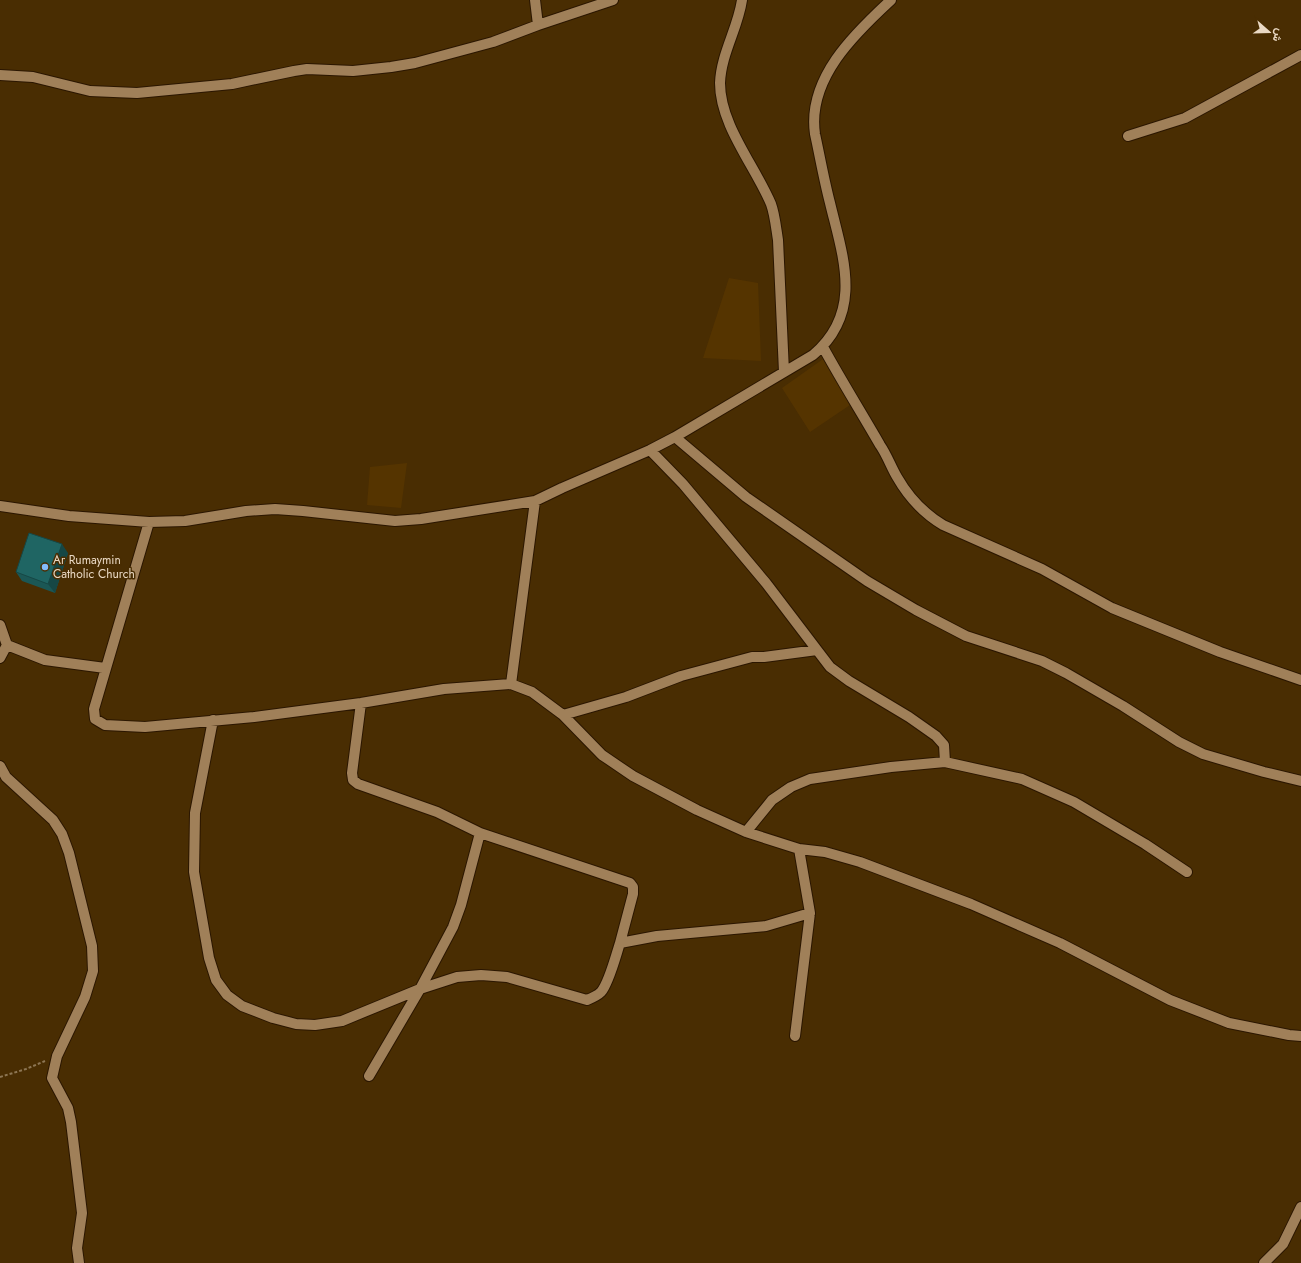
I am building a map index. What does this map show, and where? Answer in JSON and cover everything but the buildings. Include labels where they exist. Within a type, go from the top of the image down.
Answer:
[{"type":"street","points":[[535,0],[538,25]]},
{"type":"street","points":[[0,75],[33,77],[90,91],[137,94],[232,84],[306,69],[353,71],[391,68],[493,42],[613,0]]},
{"type":"street","points":[[742,0],[740,12],[723,67],[720,82],[721,98],[737,141],[769,200],[775,219],[778,240],[784,372]]},
{"type":"street","points":[[0,506],[69,516],[149,522],[184,521],[246,511],[275,509],[304,510],[395,521],[422,519],[535,501],[650,450],[675,437],[813,355],[823,347],[836,329],[845,305],[846,286],[844,258],[828,196],[815,134],[814,126],[817,103],[825,79],[838,56],[877,13],[891,0]]},
{"type":"street","points":[[1128,136],[1185,118],[1301,55]]},
{"type":"street","points":[[823,347],[841,380],[883,449],[897,478],[909,495],[929,517],[943,525],[1042,569],[1112,608],[1220,652],[1301,680]]},
{"type":"street","points":[[675,437],[746,497],[867,581],[916,610],[966,636],[1042,661],[1066,673],[1123,706],[1179,742],[1203,754],[1301,781]]},
{"type":"street","points":[[650,450],[683,484],[766,583],[830,667],[849,681],[909,717],[936,736],[944,745],[945,762]]},
{"type":"street","points":[[512,684],[535,501]]},
{"type":"street","points":[[149,522],[94,709],[95,719],[104,725],[145,727],[254,717],[444,690],[512,684],[532,692],[563,716],[602,755],[633,776],[697,810],[746,832],[799,849],[825,852],[860,862],[971,904],[1060,943],[1170,1000],[1229,1023],[1282,1034],[1301,1036]]},
{"type":"street","points":[[0,625],[7,645],[0,658]]},
{"type":"street","points":[[7,645],[45,660],[105,668]]},
{"type":"street","points":[[563,716],[626,697],[681,676],[752,657],[764,657],[817,650]]},
{"type":"street","points":[[213,720],[196,813],[194,872],[208,958],[216,980],[227,995],[242,1006],[273,1018],[296,1024],[315,1025],[342,1021],[420,989],[457,976],[481,975],[507,977],[587,1000],[595,997],[601,992],[605,984],[620,942],[633,894],[633,887],[630,882],[480,833],[437,812],[358,784],[353,780],[352,773],[361,703]]},
{"type":"street","points":[[746,832],[772,800],[791,787],[810,779],[891,767],[945,762],[1022,779],[1074,802],[1145,844],[1187,872]]},
{"type":"street","points":[[0,766],[6,777],[53,820],[62,834],[69,853],[92,946],[93,971],[85,997],[57,1056],[52,1078],[68,1108],[71,1122],[82,1213],[77,1248],[79,1263]]},
{"type":"street","points":[[369,1076],[420,989],[453,927],[461,905],[480,833]]},
{"type":"street","points":[[795,1036],[810,913],[799,849]]},
{"type":"street","points":[[620,942],[657,936],[766,926],[810,913]]},
{"type":"street","points":[[1264,1263],[1283,1244],[1301,1207]]},
{"type":"path","points":[[0,1077],[26,1070],[57,1056]]},
{"type":"shaded area","points":[[729,278],[758,283],[761,361],[703,358]]},
{"type":"shaded area","points":[[826,357],[853,403],[810,432],[782,388]]},
{"type":"shaded area","points":[[407,463],[401,508],[367,505],[370,467]]},
{"type":"place","name":"Ar Rumaymin Catholic Church","points":[[45,567]]}]
